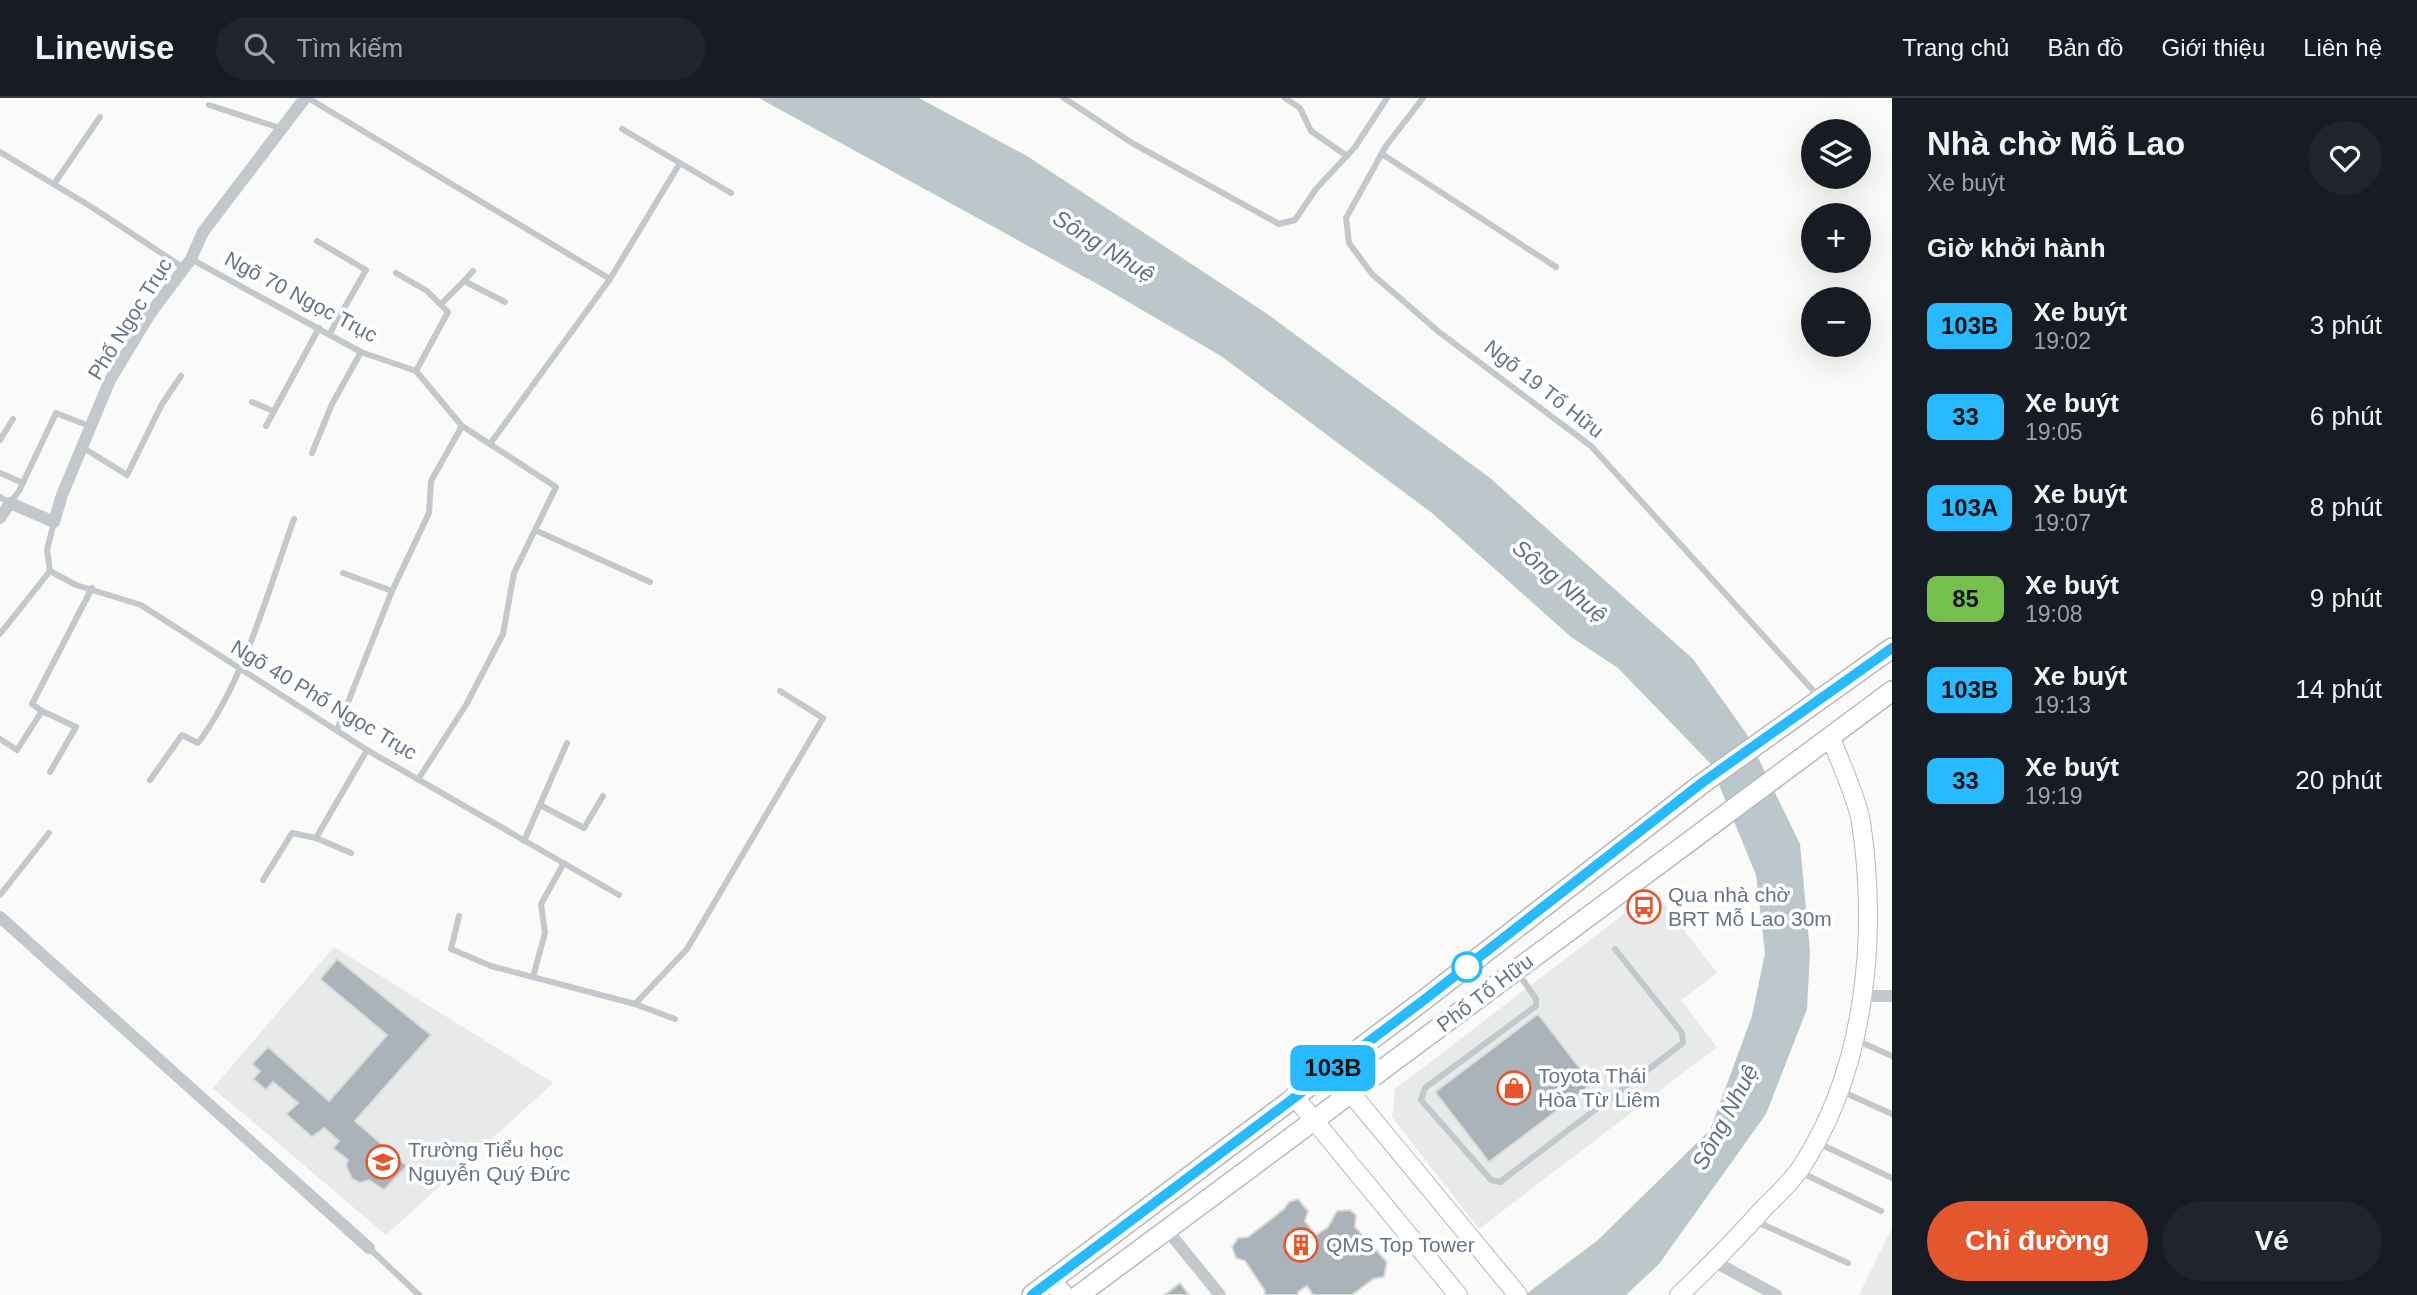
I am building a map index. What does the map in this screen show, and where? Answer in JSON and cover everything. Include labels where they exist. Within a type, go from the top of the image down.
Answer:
[{"type":"main road","name":"Phố Tố Hữu","points":[[1032,1295],[1057,1288],[1294,1096],[1703,782],[1892,648]]},
{"type":"main road","name":"Phố Tố Hữu","points":[[1079,1295],[1315,1123],[1892,691]]},
{"type":"street","name":"Phố Ngọc Trục","points":[[54,522],[110,380],[150,314],[187,263],[203,232],[307,98]]},
{"type":"street","points":[[0,518],[5,500],[54,522]]},
{"type":"street","points":[[1679,1295],[1715,1262],[1798,1172],[1816,1142],[1848,1070],[1863,996],[1867,901],[1860,819],[1830,737]]},
{"type":"street","points":[[0,917],[369,1248]]},
{"type":"street","points":[[1863,996],[1892,996]]},
{"type":"street","points":[[1331,1069],[1518,1295]]},
{"type":"street","points":[[1294,1096],[1454,1291]]},
{"type":"street","points":[[1167,1230],[1220,1295]]},
{"type":"street","points":[[1715,1262],[1776,1295]]},
{"type":"lane","points":[[307,98],[610,279]]},
{"type":"lane","points":[[1064,98],[1132,143],[1279,224],[1295,220],[1316,189],[1347,156],[1387,98]]},
{"type":"lane","points":[[1284,98],[1300,108],[1311,131],[1347,156]]},
{"type":"lane","name":"Ngõ 19 Tố Hữu","points":[[1423,98],[1382,154],[1346,218],[1349,243],[1372,274],[1439,332],[1591,446],[1821,699]]},
{"type":"lane","points":[[209,105],[283,129]]},
{"type":"lane","points":[[54,184],[100,117]]},
{"type":"lane","points":[[622,130],[731,193]]},
{"type":"lane","name":"Ngõ 70 Ngọc Trục","points":[[0,152],[187,263],[330,333],[361,352],[416,371]]},
{"type":"lane","points":[[1382,154],[1556,267]]},
{"type":"lane","points":[[490,444],[610,279],[680,163]]},
{"type":"lane","points":[[317,241],[366,271],[330,333]]},
{"type":"lane","points":[[440,304],[472,271]]},
{"type":"lane","points":[[396,273],[427,291],[448,312],[416,371],[462,426],[556,487],[537,531],[514,573],[503,634],[466,705],[419,778]]},
{"type":"lane","points":[[464,281],[505,302]]},
{"type":"lane","points":[[266,426],[319,328]]},
{"type":"lane","points":[[312,453],[332,404],[361,352]]},
{"type":"lane","points":[[82,447],[127,475],[162,404],[181,376]]},
{"type":"lane","points":[[251,402],[273,411]]},
{"type":"lane","points":[[5,500],[23,483],[57,413],[92,427]]},
{"type":"lane","points":[[0,440],[13,419]]},
{"type":"lane","points":[[337,730],[392,591],[429,513],[432,481],[462,426]]},
{"type":"lane","points":[[0,474],[23,483]]},
{"type":"lane","points":[[150,780],[182,735],[198,743],[210,726],[237,669],[294,519]]},
{"type":"lane","points":[[0,634],[50,571],[47,550],[54,522]]},
{"type":"lane","points":[[537,531],[650,582]]},
{"type":"lane","name":"Ngõ 40 Phố Ngọc Trục","points":[[50,571],[76,585],[141,605],[367,750],[619,895]]},
{"type":"lane","points":[[343,573],[392,591]]},
{"type":"lane","points":[[50,772],[76,727],[32,704],[92,588]]},
{"type":"lane","points":[[635,1004],[687,949],[823,718],[780,691]]},
{"type":"lane","points":[[0,739],[17,750],[42,711]]},
{"type":"lane","points":[[524,841],[567,743]]},
{"type":"lane","points":[[316,838],[367,750]]},
{"type":"lane","points":[[540,805],[584,828],[603,796]]},
{"type":"lane","points":[[0,895],[49,833]]},
{"type":"lane","points":[[263,880],[292,833],[316,838],[351,853]]},
{"type":"lane","points":[[533,977],[545,933],[541,904],[564,863]]},
{"type":"lane","points":[[459,916],[451,949],[491,966],[635,1004],[676,1019]]},
{"type":"lane","points":[[1516,970],[1536,999],[1536,1006],[1425,1088],[1421,1100],[1491,1180],[1500,1182],[1683,1043],[1682,1033],[1615,949]]},
{"type":"lane","points":[[1854,1040],[1892,1056]]},
{"type":"lane","points":[[1839,1090],[1892,1114]]},
{"type":"lane","points":[[1816,1142],[1892,1178]]},
{"type":"lane","points":[[1798,1172],[1881,1211]]},
{"type":"lane","points":[[1754,1220],[1848,1263]]},
{"type":"lane","points":[[369,1248],[419,1295]]},
{"type":"shaded area","points":[[1654,891],[1717,973],[1681,1000],[1717,1047],[1479,1229],[1392,1117],[1395,1089]]},
{"type":"shaded area","name":"Trường Tiểu học Nguyễn Quý Đức","points":[[334,947],[553,1083],[386,1235],[213,1088]]},
{"type":"shaded area","points":[[1892,1228],[1892,1295],[1859,1295]]},
{"type":"water","name":"Sông Nhuệ","points":[[759,98],[919,98],[1027,156],[1266,313],[1490,478],[1693,659],[1746,733],[1800,844],[1810,952],[1807,1009],[1766,1114],[1659,1264],[1626,1295],[1525,1295],[1598,1240],[1710,1130],[1752,1016],[1765,953],[1756,875],[1710,763],[1618,668],[1571,637],[1432,513],[1221,356],[1101,286]]},
{"type":"building","points":[[337,959],[431,1035],[355,1121],[407,1166],[384,1190],[369,1180],[360,1183],[352,1179],[346,1166],[348,1160],[333,1148],[339,1141],[324,1128],[312,1137],[286,1114],[298,1103],[273,1082],[266,1090],[253,1079],[260,1071],[252,1064],[268,1047],[329,1101],[387,1035],[320,979]]},
{"type":"building","name":"Toyota Thái Hòa Từ Liêm","points":[[1538,1014],[1592,1084],[1489,1162],[1435,1092]]},
{"type":"building","name":"QMS Top Tower","points":[[1298,1199],[1308,1211],[1305,1221],[1316,1235],[1328,1227],[1337,1211],[1350,1210],[1356,1215],[1355,1227],[1387,1262],[1384,1277],[1373,1279],[1352,1295],[1313,1295],[1307,1286],[1298,1292],[1298,1295],[1264,1295],[1265,1291],[1245,1261],[1236,1258],[1232,1247],[1238,1238],[1248,1237],[1289,1202]]},
{"type":"building","points":[[1180,1283],[1189,1295],[1164,1295]]},
{"type":"bus line","name":"103B","points":[[1032,1295],[1424,1000],[1703,782],[1892,648]]},
{"type":"place","name":"Qua nhà chờ BRT Mỗ Lao 30m","points":[[1644,907]]},
{"type":"place","name":"Toyota Thái Hòa Từ Liêm","points":[[1514,1088]]},
{"type":"place","name":"Trường Tiểu học Nguyễn Quý Đức","points":[[383,1162]]},
{"type":"place","name":"QMS Top Tower","points":[[1301,1245]]}]
